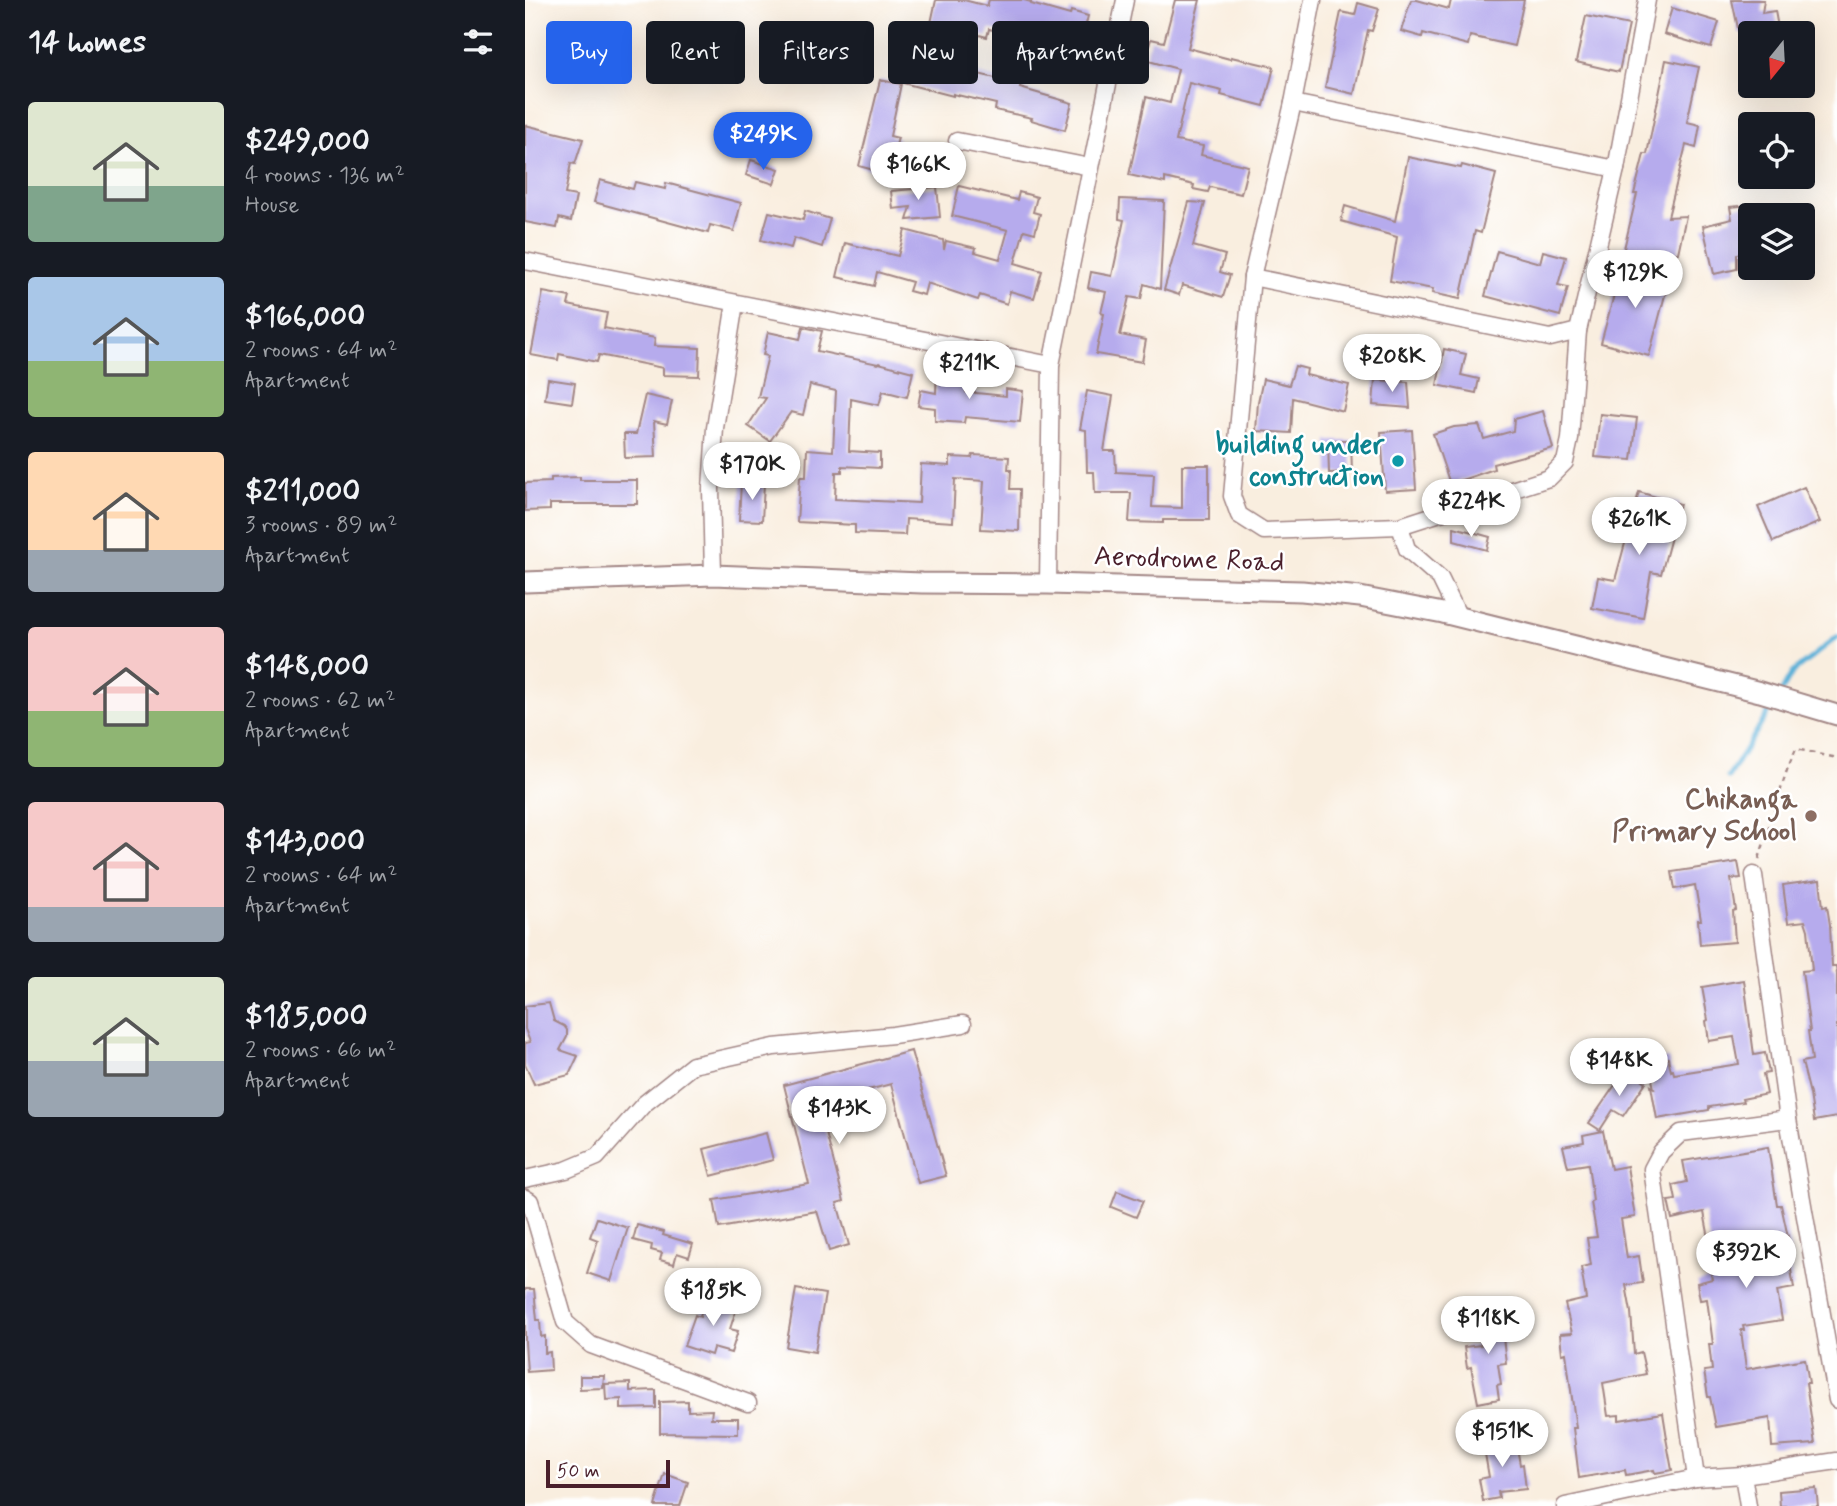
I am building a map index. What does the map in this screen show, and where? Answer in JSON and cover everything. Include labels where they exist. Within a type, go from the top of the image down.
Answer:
[{"type":"street","points":[[1048,584],[1051,365],[1125,0]]},
{"type":"street","points":[[1313,0],[1293,103],[1252,277],[1232,496],[1239,515],[1263,531],[1400,526],[1549,478],[1565,462],[1570,439],[1578,331],[1616,169],[1647,0]]},
{"type":"street","points":[[1293,103],[1616,169]]},
{"type":"street","points":[[957,141],[1090,167]]},
{"type":"street","points":[[525,261],[1051,365]]},
{"type":"street","points":[[1252,277],[1550,338],[1578,331]]},
{"type":"street","points":[[713,575],[711,489],[715,428],[735,303]]},
{"type":"street","points":[[1400,526],[1407,549],[1440,578],[1459,617]]},
{"type":"street","name":"Aerodrome Road","points":[[525,582],[713,575],[922,583],[1303,591],[1360,597],[1459,617],[1760,692],[1830,713]]},
{"type":"street","points":[[1754,875],[1788,1119],[1837,1400]]},
{"type":"street","points":[[525,1180],[566,1170],[597,1157],[644,1104],[693,1065],[774,1047],[893,1035],[963,1024]]},
{"type":"street","points":[[1696,1478],[1652,1170],[1661,1152],[1681,1133],[1788,1119]]},
{"type":"street","points":[[525,1198],[530,1201],[565,1322],[591,1345],[748,1403]]},
{"type":"street","points":[[1565,1506],[1596,1502],[1696,1478],[1743,1475],[1837,1461]]},
{"type":"street","points":[[1743,1475],[1748,1506]]},
{"type":"path","points":[[1754,875],[1787,770],[1797,749],[1837,758]]},
{"type":"building","points":[[936,0],[964,0],[987,6],[989,0],[1024,0],[1070,15],[1071,11],[1088,16],[1087,21],[992,21],[992,30],[989,29],[987,37],[978,35],[978,21],[931,21]]},
{"type":"building","points":[[1175,0],[1200,0],[1188,48],[1274,67],[1264,106],[1189,83],[1176,141],[1203,146],[1201,155],[1248,166],[1241,194],[1210,187],[1208,192],[1193,189],[1194,185],[1165,178],[1165,183],[1129,175],[1146,97],[1170,103],[1178,69],[1149,61],[1151,39],[1164,42]]},
{"type":"building","points":[[1411,0],[1449,9],[1451,0],[1524,0],[1514,46],[1470,36],[1468,45],[1423,33],[1422,37],[1401,31]]},
{"type":"building","points":[[1732,0],[1764,0],[1762,13],[1775,11],[1777,21],[1738,21],[1738,28]]},
{"type":"building","points":[[1358,3],[1379,9],[1372,31],[1368,30],[1354,94],[1325,87],[1341,12],[1355,15]]},
{"type":"building","points":[[1672,8],[1719,22],[1711,48],[1664,34]]},
{"type":"building","points":[[1586,16],[1629,25],[1619,72],[1576,62]]},
{"type":"building","points":[[1666,60],[1699,67],[1687,122],[1700,125],[1696,148],[1686,145],[1668,217],[1686,216],[1678,253],[1622,257],[1637,194],[1634,194],[1644,154],[1647,154]]},
{"type":"building","points":[[978,74],[992,77],[992,84],[1021,84],[1020,88],[1072,103],[1065,130],[1031,120],[1032,118],[995,110],[996,104],[907,84],[978,84]]},
{"type":"building","points":[[880,80],[888,82],[888,84],[901,84],[890,136],[898,138],[888,174],[859,166]]},
{"type":"building","points":[[525,125],[583,139],[575,164],[571,163],[565,194],[576,196],[571,221],[559,218],[557,228],[525,222]]},
{"type":"building","points":[[1408,157],[1461,168],[1462,165],[1496,174],[1481,233],[1475,231],[1460,299],[1432,293],[1433,289],[1390,281],[1397,237],[1341,221],[1345,206],[1395,221]]},
{"type":"building","points":[[751,160],[779,169],[774,184],[746,175]]},
{"type":"building","points":[[600,180],[633,189],[635,182],[665,189],[666,183],[741,203],[734,231],[710,225],[708,233],[594,202]]},
{"type":"building","points":[[959,186],[1017,200],[1019,192],[1037,197],[1033,212],[1040,214],[1035,233],[1024,230],[1015,263],[1042,271],[1034,298],[1010,291],[1007,304],[980,295],[978,300],[927,283],[924,295],[909,291],[912,282],[877,272],[874,286],[837,277],[845,243],[898,256],[905,230],[943,240],[944,250],[946,241],[976,248],[975,252],[1000,259],[1008,230],[952,216]]},
{"type":"building","points":[[937,187],[940,217],[907,220],[911,207],[893,209],[891,191]]},
{"type":"building","points":[[1120,199],[1164,201],[1160,289],[1144,284],[1141,299],[1129,297],[1120,335],[1146,340],[1142,362],[1096,354],[1106,292],[1088,288],[1091,272],[1112,276],[1124,220],[1119,219]]},
{"type":"building","points":[[1189,202],[1205,203],[1193,246],[1225,255],[1220,272],[1230,275],[1223,297],[1182,285],[1179,295],[1164,290]]},
{"type":"building","points":[[1738,206],[1737,269],[1714,274],[1703,226],[1732,219],[1730,207]]},
{"type":"building","points":[[805,211],[830,219],[822,247],[794,238],[791,248],[761,240],[769,212],[803,220]]},
{"type":"building","points":[[1497,251],[1540,263],[1543,251],[1566,257],[1558,285],[1568,287],[1560,316],[1485,296]]},
{"type":"building","points":[[1620,264],[1670,276],[1649,356],[1601,343]]},
{"type":"building","points":[[543,292],[570,297],[568,305],[607,313],[604,328],[655,338],[654,346],[700,348],[699,376],[663,375],[663,368],[599,355],[597,362],[559,354],[558,360],[531,355]]},
{"type":"building","points":[[803,327],[822,331],[817,351],[913,372],[907,397],[883,391],[879,405],[851,399],[849,451],[880,453],[880,468],[842,466],[842,472],[836,472],[835,499],[919,503],[921,464],[950,466],[950,457],[972,458],[973,455],[1009,457],[1010,489],[1020,489],[1019,531],[981,529],[984,481],[955,479],[953,522],[906,519],[905,535],[855,533],[855,525],[797,522],[800,477],[806,477],[807,449],[833,451],[836,391],[810,385],[803,415],[791,412],[770,441],[748,426],[766,398],[758,397],[768,356],[763,355],[768,332],[800,339]]},
{"type":"building","points":[[1444,349],[1466,354],[1461,375],[1479,379],[1476,393],[1437,385]]},
{"type":"building","points":[[1295,366],[1307,369],[1306,375],[1349,385],[1343,411],[1293,398],[1291,433],[1256,431],[1263,379],[1289,385]]},
{"type":"building","points":[[937,369],[967,371],[966,392],[1006,396],[1006,389],[1023,391],[1020,422],[965,417],[964,423],[935,421],[935,408],[918,406],[921,390],[936,393]]},
{"type":"building","points":[[548,379],[575,383],[572,403],[545,399]]},
{"type":"building","points":[[1375,380],[1408,382],[1410,408],[1373,405]]},
{"type":"building","points":[[1087,391],[1113,396],[1104,451],[1115,451],[1116,472],[1154,474],[1152,507],[1182,508],[1182,465],[1209,465],[1209,520],[1129,522],[1131,493],[1095,493],[1094,472],[1087,472],[1086,430],[1080,429]]},
{"type":"building","points":[[645,395],[672,401],[667,424],[654,421],[656,457],[625,458],[624,434],[636,434]]},
{"type":"building","points":[[1543,411],[1553,448],[1493,464],[1494,469],[1450,484],[1433,434],[1454,427],[1479,425],[1484,439],[1513,431],[1514,419]]},
{"type":"building","points":[[1600,414],[1637,418],[1632,460],[1595,457]]},
{"type":"building","name":"building under construction","points":[[1412,430],[1416,489],[1385,491],[1381,432]]},
{"type":"building","points":[[1328,440],[1351,440],[1352,472],[1329,473]]},
{"type":"building","points":[[580,477],[580,480],[637,480],[637,504],[550,504],[550,510],[525,511],[525,483],[551,482],[551,478]]},
{"type":"building","points":[[741,482],[764,483],[762,521],[739,520]]},
{"type":"building","points":[[1804,487],[1820,522],[1773,542],[1758,507]]},
{"type":"building","points":[[1639,492],[1680,504],[1661,574],[1651,572],[1643,618],[1592,608],[1598,577],[1615,580]]},
{"type":"building","points":[[1454,527],[1490,537],[1487,550],[1454,541]]},
{"type":"building","points":[[1738,862],[1741,878],[1731,879],[1736,910],[1733,911],[1735,942],[1700,945],[1698,920],[1701,920],[1695,885],[1675,889],[1672,872]]},
{"type":"building","points":[[1820,880],[1823,907],[1827,906],[1830,925],[1832,966],[1836,966],[1837,975],[1837,1117],[1814,1121],[1802,1062],[1812,1060],[1802,971],[1812,970],[1808,930],[1805,921],[1788,923],[1783,885]]},
{"type":"building","points":[[1744,980],[1754,1055],[1765,1053],[1769,1073],[1763,1074],[1767,1094],[1742,1099],[1743,1102],[1709,1107],[1709,1110],[1657,1119],[1648,1063],[1668,1058],[1674,1074],[1739,1064],[1734,1037],[1709,1041],[1702,987]]},
{"type":"building","points":[[549,1003],[554,1021],[567,1030],[567,1037],[560,1050],[578,1056],[569,1075],[534,1084],[525,1064],[525,1043],[530,1042],[525,1029],[525,1006]]},
{"type":"building","points":[[911,1051],[946,1176],[918,1183],[891,1084],[818,1103],[844,1201],[837,1203],[849,1245],[829,1251],[817,1211],[719,1228],[714,1200],[809,1184],[784,1085]]},
{"type":"building","points":[[1626,1069],[1646,1082],[1623,1116],[1613,1110],[1600,1130],[1589,1123]]},
{"type":"building","points":[[1603,1131],[1611,1169],[1627,1166],[1635,1217],[1621,1219],[1627,1258],[1639,1256],[1643,1283],[1626,1285],[1634,1354],[1641,1352],[1646,1374],[1603,1383],[1608,1416],[1619,1415],[1619,1420],[1663,1413],[1672,1470],[1626,1475],[1625,1470],[1579,1478],[1573,1428],[1576,1428],[1566,1353],[1562,1354],[1560,1334],[1572,1333],[1565,1304],[1586,1299],[1581,1267],[1591,1265],[1587,1238],[1597,1237],[1588,1164],[1568,1167],[1563,1146],[1584,1142],[1583,1135]]},
{"type":"building","points":[[766,1133],[773,1160],[711,1176],[704,1149]]},
{"type":"building","points":[[1768,1147],[1777,1205],[1781,1205],[1788,1237],[1794,1288],[1777,1291],[1782,1320],[1743,1326],[1744,1330],[1741,1330],[1746,1369],[1805,1359],[1815,1444],[1772,1447],[1770,1418],[1716,1427],[1704,1371],[1712,1370],[1709,1344],[1713,1344],[1707,1299],[1700,1300],[1697,1283],[1712,1279],[1705,1251],[1711,1249],[1704,1212],[1672,1219],[1668,1201],[1676,1200],[1673,1185],[1687,1182],[1683,1161]]},
{"type":"building","points":[[1117,1191],[1143,1201],[1136,1217],[1111,1207]]},
{"type":"building","points":[[597,1218],[628,1228],[611,1281],[587,1273],[598,1240],[590,1237]]},
{"type":"building","points":[[637,1225],[693,1244],[689,1257],[677,1253],[674,1264],[660,1260],[662,1253],[651,1250],[652,1245],[633,1240]]},
{"type":"building","points":[[525,1289],[534,1289],[537,1320],[540,1320],[541,1337],[545,1336],[545,1353],[550,1352],[551,1370],[527,1372]]},
{"type":"building","points":[[796,1289],[825,1294],[815,1352],[786,1347]]},
{"type":"building","points":[[714,1297],[738,1304],[730,1329],[738,1331],[731,1353],[713,1348],[711,1355],[684,1346],[695,1315],[700,1317],[704,1303],[711,1305]]},
{"type":"building","points":[[1503,1310],[1506,1363],[1498,1364],[1501,1384],[1497,1385],[1499,1399],[1478,1403],[1471,1367],[1467,1368],[1464,1347],[1481,1345],[1477,1313]]},
{"type":"building","points":[[580,1376],[604,1376],[603,1388],[580,1389]]},
{"type":"building","points":[[630,1383],[630,1391],[656,1390],[656,1408],[621,1409],[621,1399],[606,1400],[605,1384]]},
{"type":"building","points":[[688,1401],[688,1411],[712,1410],[711,1418],[738,1418],[738,1434],[660,1433],[660,1402]]},
{"type":"building","points":[[1515,1436],[1520,1465],[1523,1464],[1526,1489],[1498,1492],[1499,1498],[1483,1501],[1479,1479],[1489,1477],[1483,1442]]},
{"type":"building","points":[[665,1474],[688,1482],[680,1506],[655,1506]]},
{"type":"building","points":[[1816,1488],[1818,1506],[1780,1506],[1779,1491]]},
{"type":"waterway","points":[[1780,694],[1792,673],[1837,637]]},
{"type":"waterway","points":[[1728,777],[1775,702]]},
{"type":"place","name":"building under construction","points":[[1398,461]]},
{"type":"place","name":"Chikanga Primary School","points":[[1811,816]]}]
